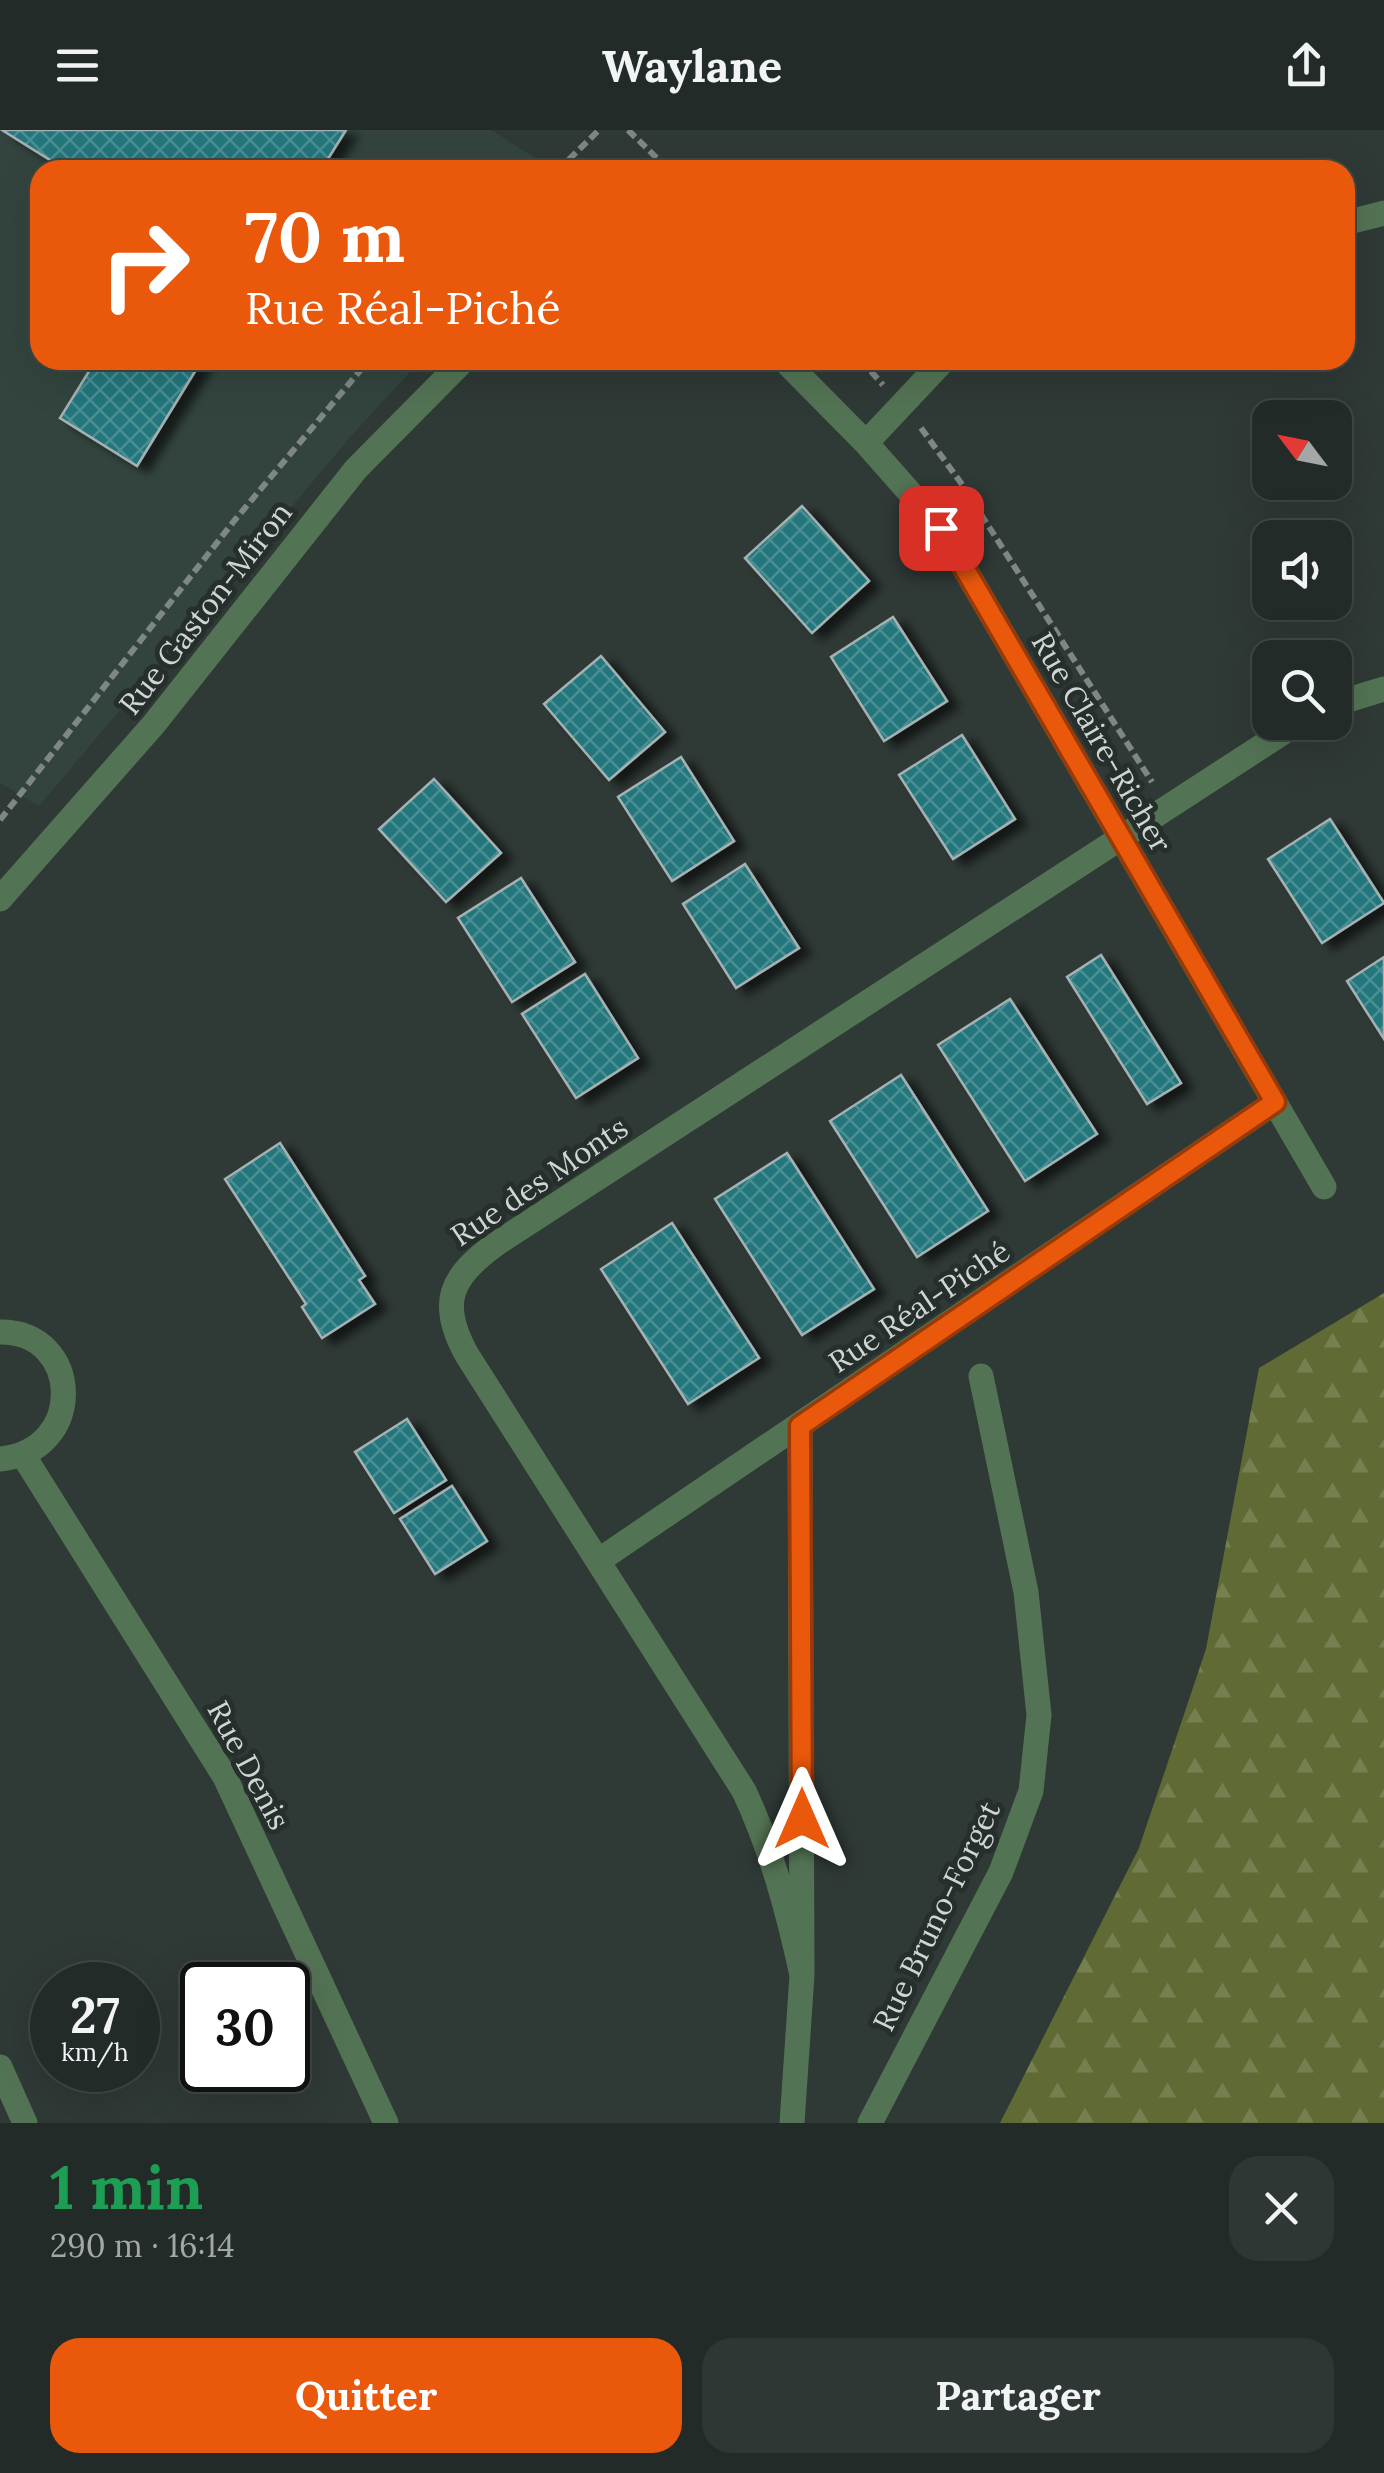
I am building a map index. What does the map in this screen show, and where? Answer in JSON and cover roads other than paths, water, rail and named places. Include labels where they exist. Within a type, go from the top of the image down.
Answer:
[{"type":"street","points":[[1355,221],[1384,214]]},
{"type":"street","name":"Rue Gaston-Miron","points":[[0,899],[154,724],[356,469],[454,370]]},
{"type":"street","name":"Rue Claire-Richer","points":[[794,370],[866,442],[941,528],[1324,1187]]},
{"type":"street","points":[[866,442],[934,370]]},
{"type":"street","points":[[1352,699],[1384,689]]},
{"type":"street","name":"Rue des Monts","points":[[802,1975],[783,1891],[765,1836],[744,1792],[458,1340],[450,1312],[452,1296],[461,1274],[496,1244],[1272,740]]},
{"type":"street","name":"Rue Réal-Piché","points":[[598,1561],[1275,1102]]},
{"type":"street","name":"Rue Denis","points":[[0,1332],[30,1338],[47,1351],[59,1368],[64,1388],[64,1410],[56,1429],[42,1445],[12,1458],[225,1777],[386,2123]]},
{"type":"street","name":"Rue Bruno-Forget","points":[[870,2123],[1001,1872],[1031,1791],[1039,1715],[1026,1592],[981,1376]]},
{"type":"street","name":"Rue des Monts","points":[[792,2123],[802,1975],[800,1426]]},
{"type":"street","points":[[0,2067],[25,2123]]}]
